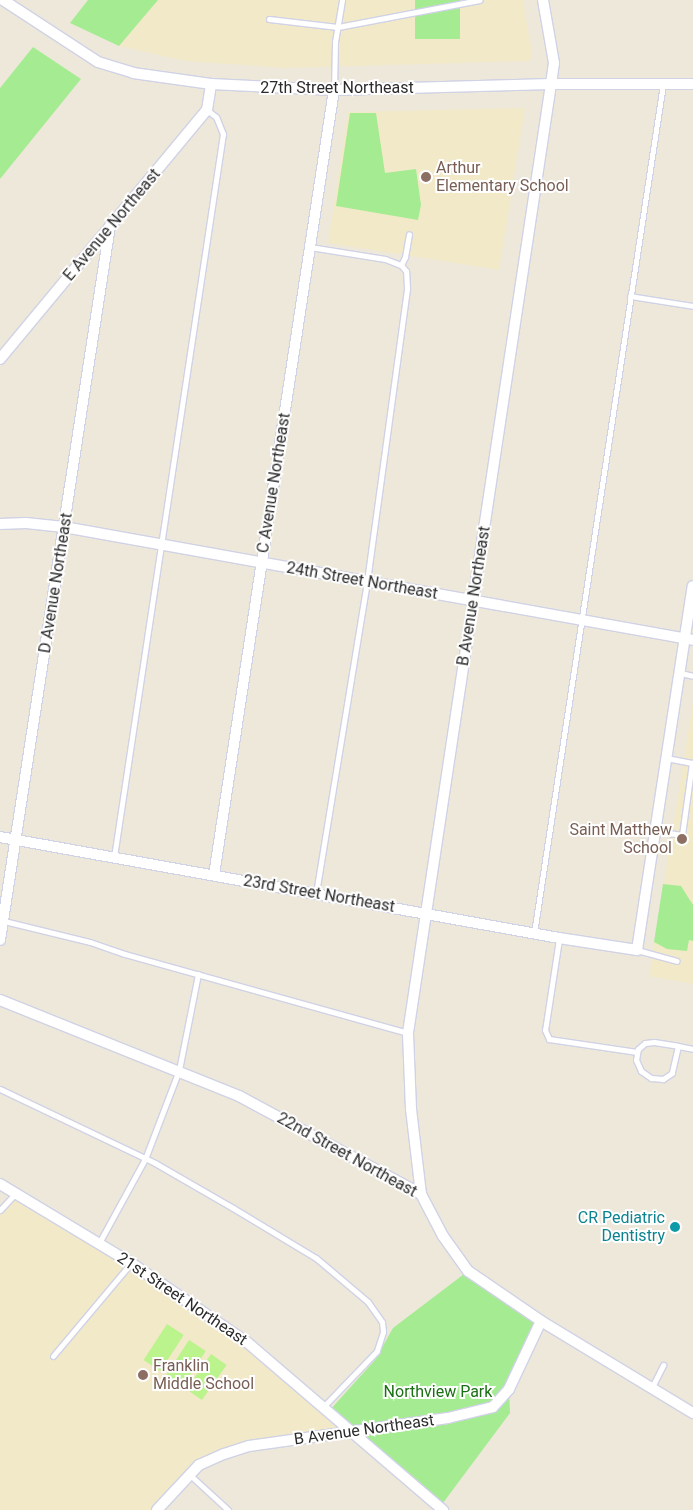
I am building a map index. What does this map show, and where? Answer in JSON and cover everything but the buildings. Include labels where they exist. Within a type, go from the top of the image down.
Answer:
[{"type":"street","name":"27th Street Northeast","points":[[3,0],[98,62],[133,73],[211,84],[334,90],[552,84],[693,84]]},
{"type":"street","name":"B Avenue Northeast","points":[[421,1194],[412,1109],[408,1033],[552,84],[554,63],[543,0]]},
{"type":"street","name":"E Avenue Northeast","points":[[0,359],[206,110],[211,84]]},
{"type":"street","name":"C Avenue Northeast","points":[[214,875],[334,90]]},
{"type":"street","name":"D Avenue Northeast","points":[[0,940],[110,226]]},
{"type":"street","name":"24th Street Northeast","points":[[0,524],[26,523],[64,527],[689,639]]},
{"type":"street","points":[[637,950],[681,674],[689,639],[693,586]]},
{"type":"street","name":"23rd Street Northeast","points":[[0,837],[560,938],[637,950]]},
{"type":"street","name":"22nd Street Northeast","points":[[0,1000],[239,1096],[421,1194],[442,1236],[468,1271],[541,1321],[693,1413]]},
{"type":"street","name":"21st Street Northeast","points":[[0,1184],[131,1263],[248,1343],[324,1406],[440,1509]]},
{"type":"street","name":"B Avenue Northeast","points":[[157,1510],[200,1465],[224,1454],[249,1446],[475,1413],[493,1407],[509,1389],[541,1321]]},
{"type":"lane","points":[[334,90],[338,28],[342,0]]},
{"type":"lane","points":[[269,19],[338,28],[479,0]]},
{"type":"lane","points":[[534,933],[663,84]]},
{"type":"lane","points":[[114,857],[223,134],[216,117],[206,110]]},
{"type":"lane","points":[[400,265],[405,257],[409,234]]},
{"type":"lane","points":[[310,247],[385,259],[400,265],[406,271],[407,288],[367,581],[316,893]]},
{"type":"lane","points":[[630,296],[693,306]]},
{"type":"lane","points":[[681,674],[693,676]]},
{"type":"lane","points":[[655,831],[682,835],[692,763],[667,758]]},
{"type":"lane","points":[[4,921],[90,942],[408,1033]]},
{"type":"lane","points":[[560,938],[545,1030],[549,1039],[637,1052]]},
{"type":"lane","points":[[637,950],[677,961]]},
{"type":"lane","points":[[99,1243],[145,1159],[178,1070],[198,974]]},
{"type":"lane","points":[[678,1046],[672,1073],[662,1079],[651,1078],[641,1071],[636,1060],[637,1052],[644,1043],[654,1042],[678,1046],[693,1049]]},
{"type":"lane","points":[[0,1089],[155,1163],[316,1258],[356,1291],[376,1312],[382,1322],[383,1332],[377,1351],[324,1406]]},
{"type":"lane","points":[[0,1210],[16,1193]]},
{"type":"lane","points":[[53,1356],[131,1263]]},
{"type":"lane","points":[[651,1389],[663,1365]]},
{"type":"lane","points":[[190,1475],[228,1510]]},
{"type":"shaded area","points":[[158,0],[523,0],[532,53],[530,61],[287,68],[185,61],[119,46]]},
{"type":"shaded area","name":"Arthur Elementary School","points":[[525,108],[499,270],[328,243],[348,112]]},
{"type":"shaded area","name":"Saint Matthew School","points":[[693,703],[693,984],[649,976]]},
{"type":"shaded area","name":"Franklin Middle School","points":[[11,1196],[99,1243],[248,1343],[351,1431],[249,1446],[199,1465],[157,1510],[0,1510],[0,1208]]},
{"type":"green space","points":[[88,0],[158,0],[119,46],[70,23]]},
{"type":"green space","points":[[415,0],[460,0],[460,39],[415,39]]},
{"type":"green space","points":[[33,47],[81,79],[0,179],[0,88]]},
{"type":"green space","points":[[350,113],[376,113],[385,173],[416,169],[421,205],[418,220],[336,206]]},
{"type":"green space","points":[[663,884],[681,886],[693,905],[693,941],[689,940],[687,951],[667,949],[654,942]]},
{"type":"green space","name":"Northview Park","points":[[468,1271],[541,1321],[509,1389],[510,1413],[440,1507],[329,1411],[375,1360],[393,1328]]},
{"type":"green space","points":[[167,1324],[184,1335],[160,1371],[144,1360]]},
{"type":"green space","points":[[189,1340],[206,1351],[183,1386],[166,1375]]},
{"type":"green space","points":[[211,1354],[227,1365],[202,1400],[186,1389]]},
{"type":"place","name":"Arthur Elementary School","points":[[426,177]]},
{"type":"place","name":"Saint Matthew School","points":[[682,839]]},
{"type":"place","name":"CR Pediatric Dentistry","points":[[675,1227]]},
{"type":"place","name":"Franklin Middle School","points":[[143,1375]]}]
